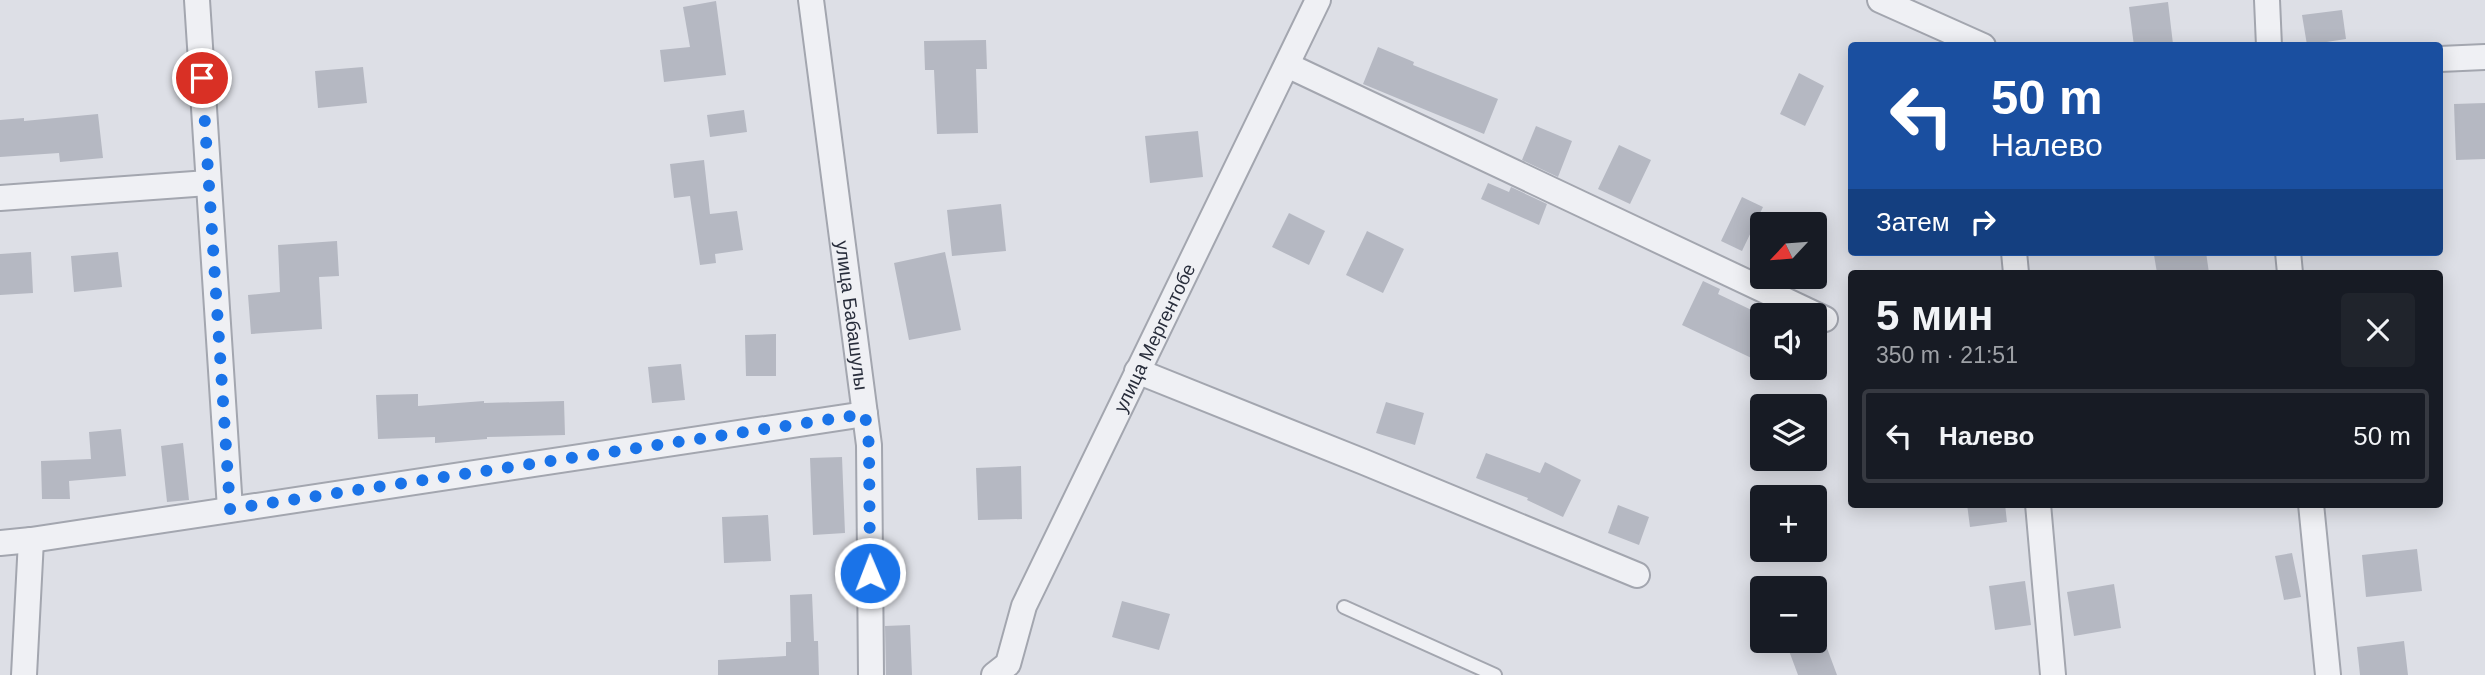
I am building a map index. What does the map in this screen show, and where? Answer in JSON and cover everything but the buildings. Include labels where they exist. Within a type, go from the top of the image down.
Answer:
[{"type":"street","points":[[197,0],[230,509]]},
{"type":"street","name":"улица Бабашулы","points":[[811,0],[869,445],[871,675]]},
{"type":"street","name":"улица Мергентобе","points":[[1006,671],[1024,606],[1318,0]]},
{"type":"street","points":[[1880,0],[1974,42]]},
{"type":"street","points":[[2267,0],[2269,42]]},
{"type":"street","points":[[2443,60],[2485,57]]},
{"type":"street","points":[[1287,65],[1791,303]]},
{"type":"street","points":[[0,198],[208,183]]},
{"type":"street","points":[[1137,371],[1637,575]]},
{"type":"street","points":[[0,543],[865,414]]},
{"type":"street","points":[[2038,508],[2053,675]]},
{"type":"street","points":[[2311,508],[2328,675]]},
{"type":"street","points":[[24,675],[31,540]]},
{"type":"lane","points":[[1344,607],[1495,675]]},
{"type":"route","points":[[202,78],[230,509],[865,414],[869,445],[870,573]]}]
